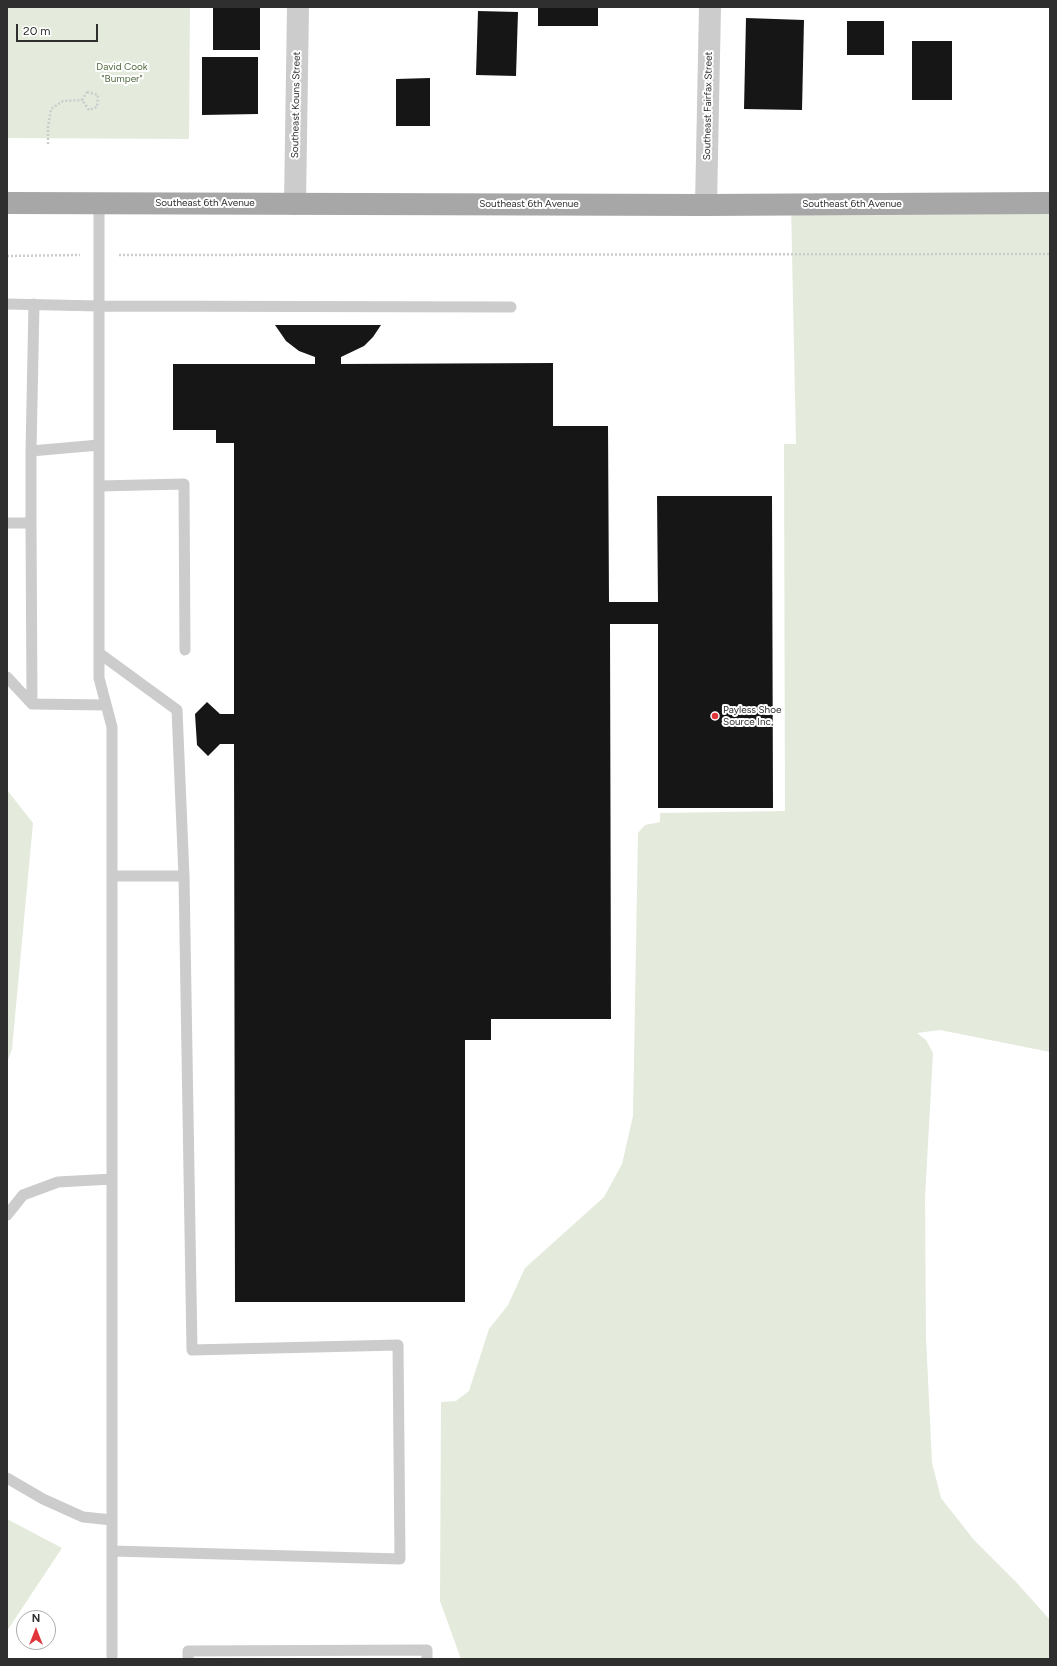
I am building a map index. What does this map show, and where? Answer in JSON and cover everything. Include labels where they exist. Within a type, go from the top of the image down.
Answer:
[{"type":"main road","name":"Southeast 6th Avenue","points":[[7,204],[706,205],[1050,203]]},
{"type":"street","name":"Southeast Kouns Street","points":[[295,204],[298,7]]},
{"type":"street","name":"Southeast Fairfax Street","points":[[706,205],[710,7]]},
{"type":"lane","points":[[100,203],[100,678],[112,727],[112,1659]]},
{"type":"lane","points":[[7,304],[100,306],[511,307]]},
{"type":"lane","points":[[32,704],[31,451],[34,304]]},
{"type":"lane","points":[[31,451],[100,445]]},
{"type":"lane","points":[[100,486],[184,484],[185,650]]},
{"type":"lane","points":[[7,523],[31,523]]},
{"type":"lane","points":[[100,653],[177,710],[184,876],[192,1350],[398,1345],[400,1559],[112,1551]]},
{"type":"lane","points":[[7,677],[32,704],[106,705]]},
{"type":"lane","points":[[112,876],[184,876]]},
{"type":"lane","points":[[7,1215],[23,1195],[58,1182],[112,1179]]},
{"type":"lane","points":[[7,1478],[43,1499],[83,1517],[112,1520]]},
{"type":"lane","points":[[188,1659],[188,1651],[427,1650],[427,1659]]},
{"type":"path","points":[[87,92],[98,96],[97,107],[89,110],[82,100],[87,92]]},
{"type":"path","points":[[48,144],[48,127],[51,109],[63,101],[82,100]]},
{"type":"path","points":[[7,256],[1050,254]]},
{"type":"green space","name":"David Cook \"Bumper\"","points":[[7,7],[190,7],[189,139],[7,138]]},
{"type":"green space","points":[[1050,203],[1050,1052],[940,1030],[917,1033],[926,1040],[933,1053],[925,1198],[926,1337],[932,1463],[941,1498],[974,1540],[1017,1583],[1050,1620],[1050,1659],[461,1659],[440,1601],[441,1402],[456,1401],[469,1391],[489,1329],[508,1305],[525,1268],[604,1197],[622,1164],[633,1116],[638,833],[645,825],[660,822],[660,813],[785,811],[784,444],[796,444],[791,204]]},
{"type":"green space","points":[[7,790],[33,823],[12,1049],[7,1063]]},
{"type":"green space","points":[[7,1519],[62,1548],[21,1610],[16,1610],[16,1617],[7,1631]]},
{"type":"building","points":[[213,7],[260,7],[260,50],[213,50]]},
{"type":"building","points":[[538,7],[598,7],[598,26],[538,26]]},
{"type":"building","points":[[478,11],[518,12],[516,76],[476,75]]},
{"type":"building","points":[[746,18],[804,20],[802,110],[744,109]]},
{"type":"building","points":[[847,21],[884,21],[884,55],[847,55]]},
{"type":"building","points":[[912,41],[952,41],[952,100],[912,100]]},
{"type":"building","points":[[202,57],[258,57],[258,114],[202,115]]},
{"type":"building","points":[[430,78],[430,126],[396,126],[396,79]]},
{"type":"building","points":[[275,325],[381,325],[373,337],[364,346],[341,357],[341,364],[553,363],[553,426],[608,426],[609,602],[658,602],[657,496],[772,496],[773,808],[658,808],[658,624],[610,624],[611,1019],[491,1019],[491,1040],[465,1040],[465,1302],[235,1302],[234,744],[220,744],[208,756],[197,745],[195,714],[207,702],[220,714],[234,714],[234,443],[216,443],[216,430],[173,430],[173,364],[315,364],[315,357],[299,351],[286,341]]},
{"type":"place","name":"Payless Shoe Source Inc.","points":[[715,716]]}]
